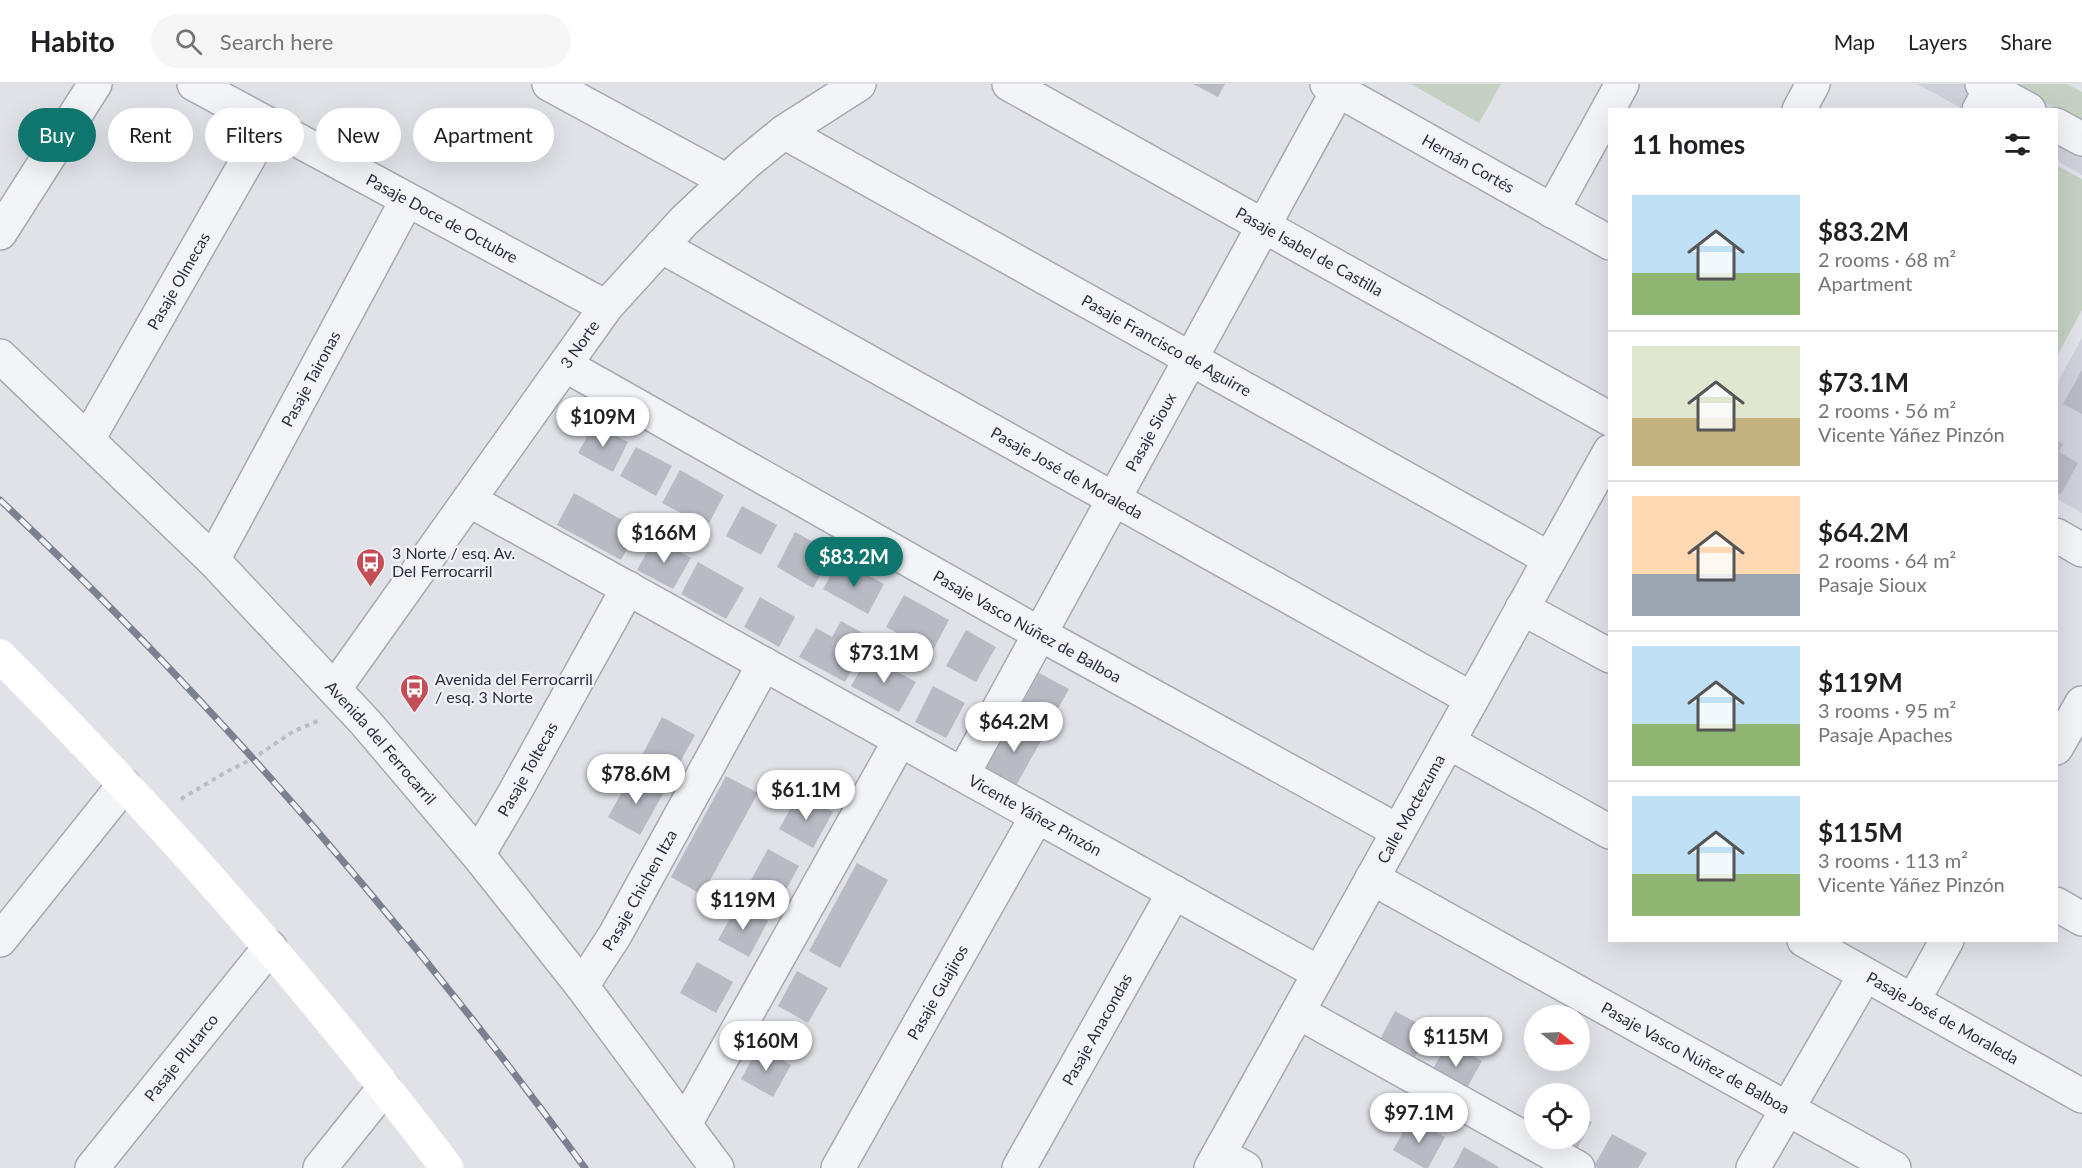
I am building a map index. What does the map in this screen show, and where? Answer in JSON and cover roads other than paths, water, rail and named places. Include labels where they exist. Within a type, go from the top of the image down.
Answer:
[{"type":"main road","points":[[0,656],[124,785],[270,947],[447,1168]]},
{"type":"street","points":[[0,233],[95,84]]},
{"type":"street","points":[[549,84],[727,181]]},
{"type":"street","name":"3 Norte","points":[[335,688],[606,307],[661,246],[727,181],[784,132],[858,84]]},
{"type":"street","name":"Pasaje Isabel de Castilla","points":[[1009,84],[1608,418]]},
{"type":"street","points":[[1609,108],[1622,84]]},
{"type":"street","points":[[1800,108],[1813,84]]},
{"type":"street","name":"Pasaje Sioux","points":[[963,774],[1263,226],[1333,87]]},
{"type":"street","name":"Hernán Cortés","points":[[1333,87],[1608,242]]},
{"type":"street","name":"Pasaje Doce de Octubre","points":[[209,88],[242,108]]},
{"type":"street","points":[[1984,94],[2023,108]]},
{"type":"street","points":[[1552,211],[1608,109]]},
{"type":"street","points":[[2058,126],[2082,139]]},
{"type":"street","name":"Pasaje Francisco de Aguirre","points":[[784,132],[1550,559]]},
{"type":"street","name":"Pasaje Doce de Octubre","points":[[304,144],[606,307]]},
{"type":"street","name":"Pasaje Olmecas","points":[[88,439],[246,162]]},
{"type":"street","name":"Pasaje Taironas","points":[[213,560],[407,200]]},
{"type":"street","name":"Pasaje José de Moraleda","points":[[661,246],[1472,699]]},
{"type":"street","name":"Avenida del Ferrocarril","points":[[0,356],[213,560],[335,688],[478,855],[582,987],[717,1168]]},
{"type":"street","name":"Pasaje Vasco Núñez de Balboa","points":[[565,365],[1040,634],[1398,831]]},
{"type":"street","name":"Calle Moctezuma","points":[[1225,1163],[1319,973],[1608,457]]},
{"type":"street","name":"Vicente Yáñez Pinzón","points":[[469,500],[1319,973]]},
{"type":"street","points":[[2058,537],[2082,550]]},
{"type":"street","name":"Pasaje Toltecas","points":[[478,855],[628,588]]},
{"type":"street","points":[[1522,608],[1608,655]]},
{"type":"street","name":"Pasaje Chichen Itza","points":[[582,987],[621,924],[764,664]]},
{"type":"street","points":[[685,1124],[900,740]]},
{"type":"street","points":[[1448,742],[1608,831]]},
{"type":"street","points":[[0,940],[124,785]]},
{"type":"street","name":"Pasaje Guajiros","points":[[838,1168],[1037,816]]},
{"type":"street","name":"Pasaje Vasco Núñez de Balboa","points":[[1372,878],[1894,1168]]},
{"type":"street","name":"Pasaje Anacondas","points":[[1019,1168],[1174,892]]},
{"type":"street","points":[[2058,905],[2082,918]]},
{"type":"street","name":"Pasaje José de Moraleda","points":[[1807,942],[2082,1096]]},
{"type":"street","points":[[1912,1001],[1946,942]]},
{"type":"street","name":"Pasaje Plutarco","points":[[92,1168],[270,947]]},
{"type":"street","points":[[1753,1168],[1865,975]]},
{"type":"street","points":[[1298,1012],[1578,1168]]},
{"type":"street","points":[[320,1168],[384,1088]]},
{"type":"railway","points":[[0,500],[158,656],[308,820],[450,992],[585,1168]]},
{"type":"place","name":"3 Norte / esq. Av. Del Ferrocarril","points":[[371,588]]},
{"type":"place","name":"Avenida del Ferrocarril / esq. 3 Norte","points":[[414,714]]}]
